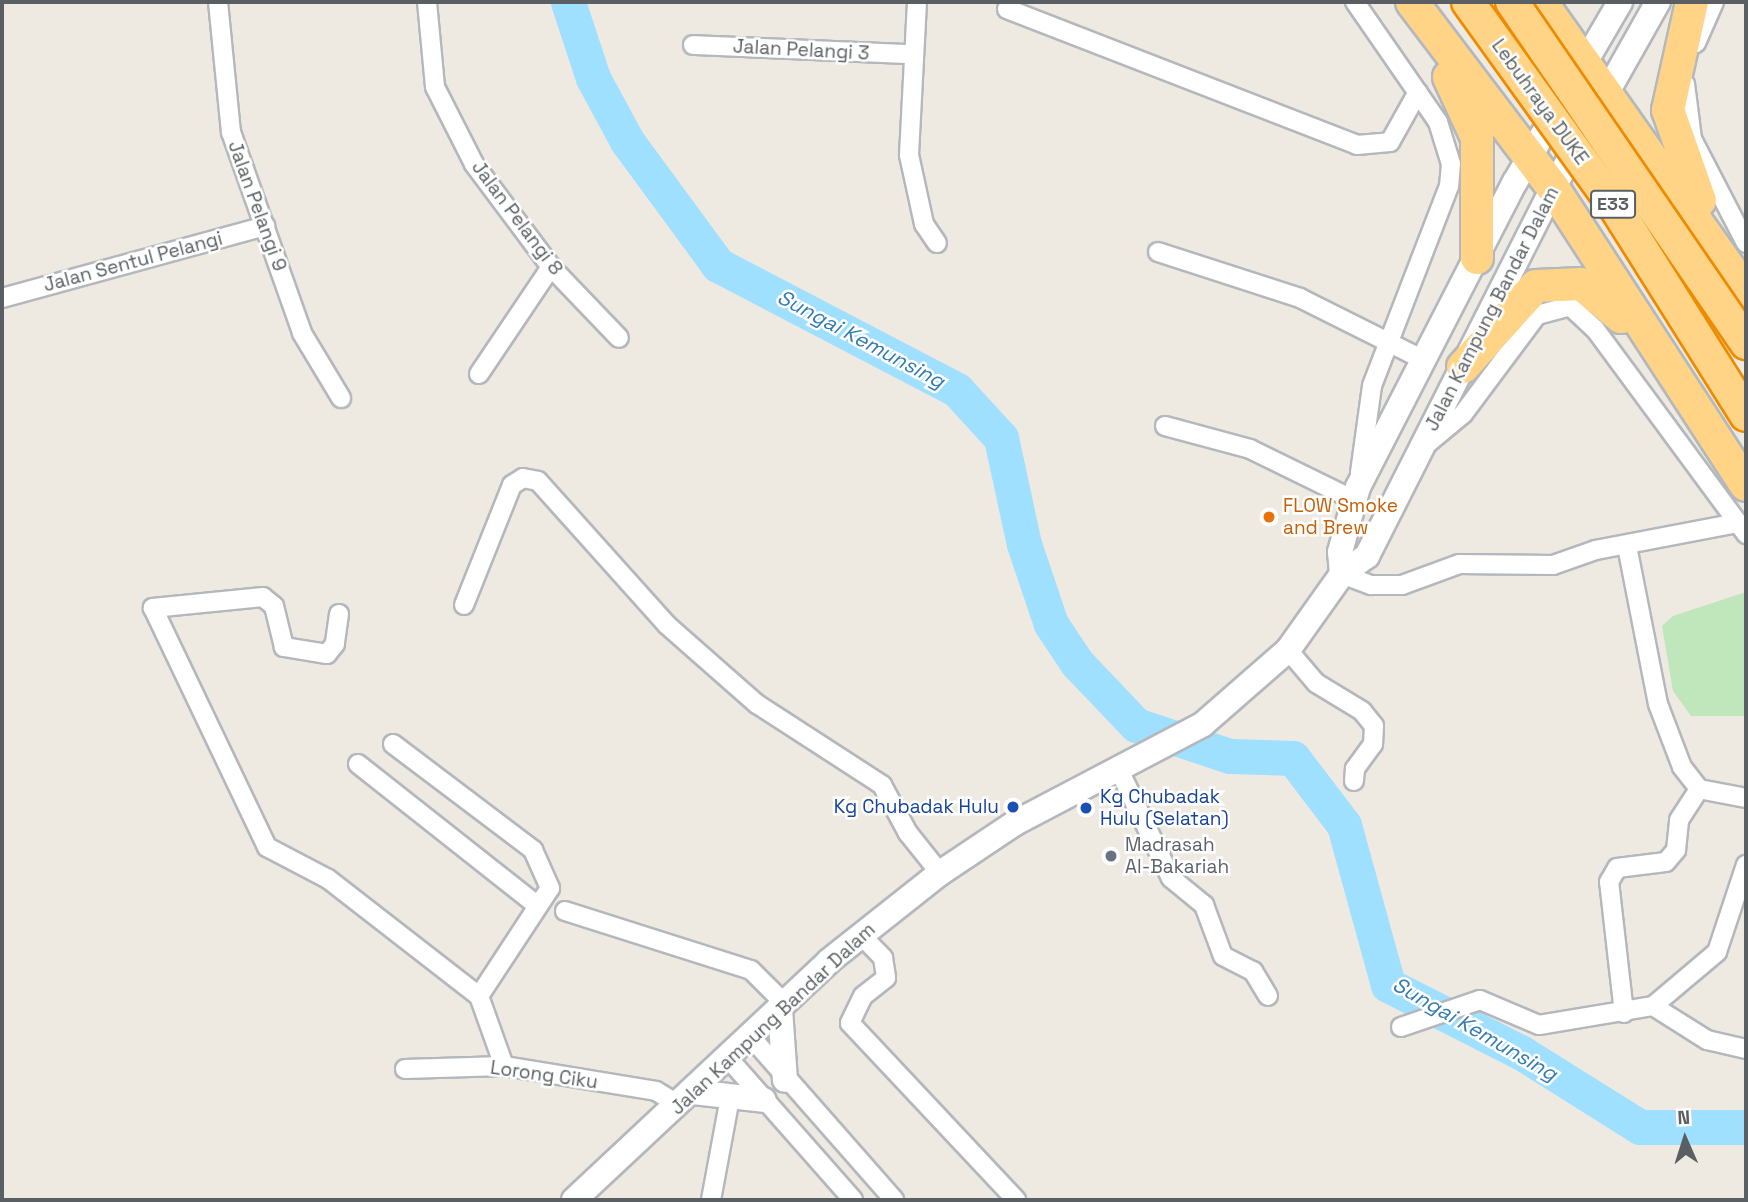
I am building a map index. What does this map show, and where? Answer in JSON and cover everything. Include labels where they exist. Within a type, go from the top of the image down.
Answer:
[{"type":"highway","points":[[1400,2],[1455,87],[1478,138],[1477,258]]},
{"type":"highway","points":[[1412,2],[1553,188],[1651,343],[1746,485]]},
{"type":"highway","name":"Lebuhraya DUKE","points":[[1468,2],[1614,205],[1746,415]]},
{"type":"highway","name":"Lebuhraya DUKE","points":[[1512,2],[1746,343]]},
{"type":"highway","points":[[1541,2],[1604,92],[1735,249]]},
{"type":"highway","points":[[1692,2],[1668,110],[1735,249],[1746,290]]},
{"type":"highway","points":[[1463,367],[1536,286],[1558,283],[1599,292],[1651,343]]},
{"type":"street","name":"Jalan Pelangi 9","points":[[218,2],[231,132],[302,333],[341,398]]},
{"type":"street","name":"Jalan Pelangi 8","points":[[427,2],[435,87],[474,164],[551,267],[619,338]]},
{"type":"street","points":[[917,2],[909,54],[909,155],[924,224],[937,243]]},
{"type":"street","points":[[1165,426],[1250,449],[1356,494],[1372,386],[1388,337],[1449,186],[1447,141],[1418,92],[1355,2]]},
{"type":"street","name":"Jalan Kampung Bandar Dalam","points":[[1342,575],[1340,552],[1356,494],[1582,59],[1620,2]]},
{"type":"street","name":"Jalan Kampung Bandar Dalam","points":[[574,1200],[861,936],[940,873],[1014,823],[1202,725],[1289,650],[1342,575],[1367,556],[1553,188],[1604,92],[1658,2]]},
{"type":"street","points":[[1714,2],[1692,54],[1685,105],[1692,139],[1735,249]]},
{"type":"street","points":[[1007,9],[1357,145],[1390,142],[1418,92]]},
{"type":"street","name":"Jalan Pelangi 3","points":[[693,45],[909,54]]},
{"type":"street","name":"Jalan Sentul Pelangi","points":[[2,298],[265,226]]},
{"type":"street","points":[[1158,252],[1252,279],[1388,337],[1424,360]]},
{"type":"street","points":[[479,374],[551,267]]},
{"type":"street","points":[[1342,575],[1371,585],[1402,585],[1459,564],[1553,565],[1627,546],[1742,529],[1595,328],[1570,306],[1537,315],[1462,414],[1420,450]]},
{"type":"street","points":[[464,606],[512,485],[523,478],[538,481],[687,643],[790,729],[882,785],[908,833],[940,873]]},
{"type":"street","points":[[1627,546],[1658,704],[1682,766],[1699,789],[1746,798]]},
{"type":"street","points":[[339,614],[335,644],[327,654],[284,647],[274,606],[263,597],[153,608],[267,847],[328,879],[479,996],[504,1066]]},
{"type":"street","points":[[1289,650],[1316,683],[1362,710],[1374,726],[1373,744],[1355,769],[1354,781]]},
{"type":"street","points":[[394,744],[533,850],[550,888],[479,996]]},
{"type":"street","points":[[358,764],[538,906]]},
{"type":"street","points":[[1119,770],[1171,878],[1204,905],[1223,956],[1253,971],[1268,996]]},
{"type":"street","points":[[1624,1013],[1609,882],[1617,868],[1666,862],[1676,850],[1679,820],[1699,789]]},
{"type":"street","points":[[1404,1026],[1444,1008],[1480,1000],[1539,1025],[1624,1013],[1653,1006],[1717,952],[1746,865]]},
{"type":"street","points":[[565,911],[751,970],[783,1006],[785,1080]]},
{"type":"street","points":[[861,936],[884,958],[886,978],[863,996],[850,1023],[1016,1200]]},
{"type":"street","points":[[1653,1006],[1707,1040],[1746,1049]]},
{"type":"street","points":[[751,1037],[785,1080],[894,1200]]},
{"type":"street","points":[[728,1058],[853,1200]]},
{"type":"street","name":"Lorong Ciku","points":[[405,1069],[504,1066],[686,1098]]},
{"type":"street","points":[[686,1098],[730,1097],[764,1100]]},
{"type":"street","points":[[711,1200],[730,1097]]},
{"type":"green space","points":[[1746,592],[1746,716],[1691,716],[1673,691],[1662,626],[1673,616]]},
{"type":"waterway","name":"Sungai Kemunsing","points":[[568,2],[593,78],[627,141],[718,265],[957,390],[1001,438],[1024,544],[1051,624],[1077,663],[1136,725],[1230,756],[1293,758],[1344,825],[1388,985],[1522,1053],[1640,1127],[1746,1127]]},
{"type":"place","name":"FLOW Smoke and Brew","points":[[1269,517]]},
{"type":"place","name":"Kg Chubadak Hulu","points":[[1013,807]]},
{"type":"place","name":"Kg Chubadak Hulu (Selatan)","points":[[1086,808]]},
{"type":"place","name":"Madrasah Al-Bakariah","points":[[1111,856]]}]
